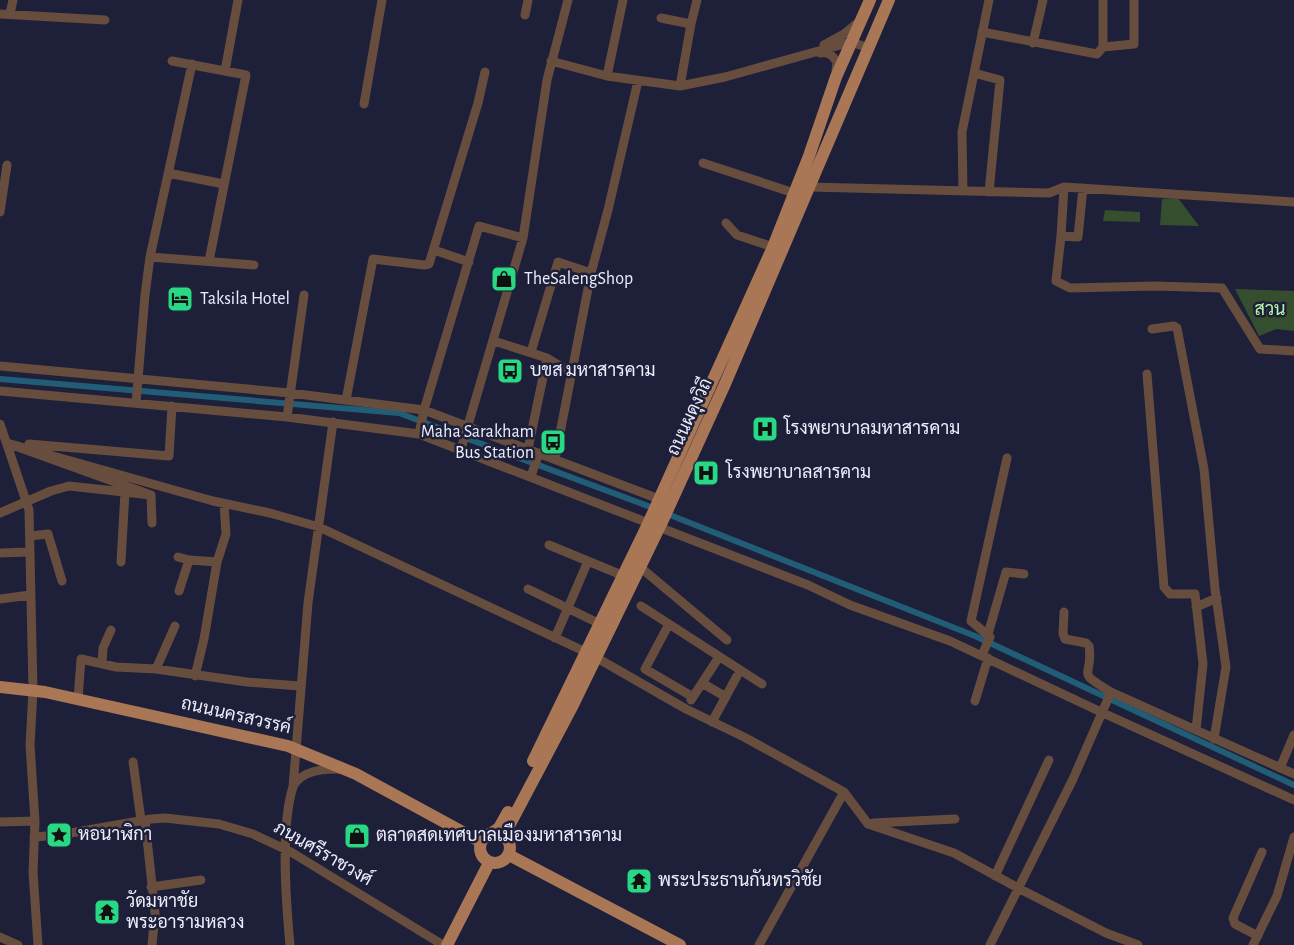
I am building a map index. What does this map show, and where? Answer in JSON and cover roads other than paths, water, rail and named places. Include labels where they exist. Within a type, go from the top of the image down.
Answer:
[{"type":"main road","name":"ถนนผดุงวิถี","points":[[661,504],[725,384],[801,188],[836,77],[870,0]]},
{"type":"main road","name":"ถนนผดุงวิถี","points":[[492,833],[502,823],[640,567],[661,504],[773,248],[869,48],[889,0]]},
{"type":"main road","name":"ถนนผดุงวิถี","points":[[509,841],[509,826],[546,752],[573,705],[624,576],[655,523]]},
{"type":"main road","name":"ถนนนครสวรรค์","points":[[0,687],[33,690],[78,699],[266,740],[296,749],[342,768],[481,842]]},
{"type":"main road","points":[[492,833],[502,834],[509,841],[509,855],[501,863],[489,863],[480,852],[481,842],[492,833]]},
{"type":"main road","points":[[509,855],[680,945]]},
{"type":"main road","points":[[445,945],[489,863]]},
{"type":"street","points":[[10,14],[13,0]]},
{"type":"street","points":[[225,71],[238,0]]},
{"type":"street","points":[[364,104],[382,0]]},
{"type":"street","points":[[525,15],[528,0]]},
{"type":"street","points":[[461,449],[523,238],[551,61],[568,0]]},
{"type":"street","points":[[607,76],[623,0]]},
{"type":"street","points":[[681,86],[697,0]]},
{"type":"street","points":[[963,191],[962,132],[989,0]]},
{"type":"street","points":[[1033,42],[1043,0]]},
{"type":"street","points":[[982,32],[1097,54],[1103,47],[1103,0]]},
{"type":"street","points":[[1103,47],[1134,44],[1134,0]]},
{"type":"street","points":[[0,14],[105,20]]},
{"type":"street","points":[[661,18],[691,24]]},
{"type":"street","points":[[800,55],[844,34],[861,20]]},
{"type":"street","points":[[551,61],[607,76],[681,86],[725,77],[851,42],[869,48]]},
{"type":"street","points":[[800,55],[825,52],[832,55],[837,62],[836,77]]},
{"type":"street","points":[[172,61],[246,75],[209,261]]},
{"type":"street","points":[[136,403],[150,257],[192,64]]},
{"type":"street","points":[[346,400],[373,259],[429,264],[478,103],[485,72]]},
{"type":"street","points":[[974,73],[1000,80],[989,192]]},
{"type":"street","points":[[555,459],[591,273],[638,81]]},
{"type":"street","points":[[703,163],[801,188],[1049,193],[1064,187],[1294,202]]},
{"type":"street","points":[[0,212],[7,165]]},
{"type":"street","points":[[168,172],[224,184]]},
{"type":"street","points":[[1064,187],[1056,281],[1070,288],[1155,286],[1222,288],[1260,350],[1294,351]]},
{"type":"street","points":[[1061,236],[1078,237],[1083,188]]},
{"type":"street","points":[[726,223],[737,235],[773,248]]},
{"type":"street","points":[[419,434],[424,410],[479,226],[523,238]]},
{"type":"street","points":[[434,250],[469,262]]},
{"type":"street","points":[[150,257],[254,265]]},
{"type":"street","points":[[531,352],[558,262],[591,273]]},
{"type":"street","points":[[287,417],[304,295]]},
{"type":"street","points":[[1152,329],[1174,326],[1177,328],[1204,469],[1226,675],[1214,739]]},
{"type":"street","points":[[494,341],[547,358],[572,373]]},
{"type":"street","points":[[528,449],[547,358]]},
{"type":"street","points":[[0,366],[290,393],[424,410],[555,459],[661,504]]},
{"type":"street","points":[[1147,374],[1164,587],[1170,594],[1195,594],[1203,664],[1196,730]]},
{"type":"street","points":[[0,391],[287,417],[419,434],[655,523],[808,585],[850,605],[984,655],[1294,799]]},
{"type":"street","points":[[7,443],[169,456],[172,406]]},
{"type":"street","points":[[290,945],[286,849],[289,798],[296,749],[308,603],[333,422]]},
{"type":"street","points":[[0,424],[27,501],[30,536],[33,690],[30,745],[35,821],[33,872],[38,945]]},
{"type":"street","points":[[7,443],[151,495]]},
{"type":"street","points":[[7,443],[224,504],[270,513],[319,527],[591,655],[686,709],[744,737],[844,792],[868,824],[954,853],[1106,933],[1138,945]]},
{"type":"street","points":[[0,454],[10,453]]},
{"type":"street","points":[[531,476],[539,453]]},
{"type":"street","points":[[989,635],[971,621],[1007,458]]},
{"type":"street","points":[[0,513],[69,486],[151,495]]},
{"type":"street","points":[[121,562],[125,492]]},
{"type":"street","points":[[151,495],[152,523]]},
{"type":"street","points":[[195,675],[204,639],[217,562],[226,534],[224,504]]},
{"type":"street","points":[[30,536],[48,534],[62,581]]},
{"type":"street","points":[[549,545],[624,576]]},
{"type":"street","points":[[0,554],[30,552]]},
{"type":"street","points":[[178,557],[217,562]]},
{"type":"street","points":[[179,591],[189,560]]},
{"type":"street","points":[[555,638],[588,561]]},
{"type":"street","points":[[640,567],[727,640]]},
{"type":"street","points":[[975,701],[984,655],[1006,572],[1024,574]]},
{"type":"street","points":[[528,589],[594,621]]},
{"type":"street","points":[[0,599],[30,595]]},
{"type":"street","points":[[1196,607],[1217,598]]},
{"type":"street","points":[[641,606],[762,684]]},
{"type":"street","points":[[1064,612],[1063,634],[1065,639],[1086,643],[1089,646],[1086,672],[1088,677],[1110,694],[1294,774]]},
{"type":"street","points":[[669,624],[645,669],[693,697]]},
{"type":"street","points":[[156,669],[175,626]]},
{"type":"street","points":[[102,663],[103,648],[111,630]]},
{"type":"street","points":[[686,709],[719,657]]},
{"type":"street","points":[[78,699],[81,659],[116,667],[156,669],[300,686]]},
{"type":"street","points":[[712,722],[737,676]]},
{"type":"street","points":[[702,683],[726,697]]},
{"type":"street","points":[[990,945],[1073,779],[1110,694]]},
{"type":"street","points":[[1280,768],[1294,735]]},
{"type":"street","points":[[995,876],[1049,760]]},
{"type":"street","points":[[133,762],[155,914],[152,945]]},
{"type":"street","points":[[292,788],[303,776],[313,771],[342,768]]},
{"type":"street","points":[[759,945],[844,792]]},
{"type":"street","name":"ภนนศรีราชวงศ์","points":[[34,837],[165,818],[219,824],[253,834],[286,849],[445,945]]},
{"type":"street","points":[[868,824],[955,819]]},
{"type":"street","points":[[0,822],[35,821]]},
{"type":"street","points":[[1262,852],[1233,918],[1235,924],[1255,940],[1277,896],[1294,837]]},
{"type":"street","points":[[151,887],[201,880]]},
{"type":"street","points":[[0,937],[18,945]]},
{"type":"waterway","points":[[0,379],[399,413],[656,509]]},
{"type":"waterway","points":[[665,513],[975,636],[1294,785]]},
{"type":"place","name":"TheSalengShop","points":[[504,279]]},
{"type":"place","name":"Taksila Hotel","points":[[180,299]]},
{"type":"place","name":"บขส มหาสารคาม","points":[[510,371]]},
{"type":"place","name":"โรงพยาบาลมหาสารคาม","points":[[765,429]]},
{"type":"place","name":"Maha Sarakham Bus Station","points":[[553,442]]},
{"type":"place","name":"โรงพยาบาลสารคาม","points":[[706,473]]},
{"type":"place","name":"หอนาฬิกา","points":[[59,835]]},
{"type":"place","name":"ตลาดสดเทศบาลเมืองมหาสารคาม","points":[[357,836]]},
{"type":"place","name":"พระประธานกันทรวิชัย","points":[[639,881]]},
{"type":"place","name":"วัดมหาชัย พระอารามหลวง","points":[[107,912]]},
{"type":"park label","name":"สวน","points":[[1270,310]]}]
